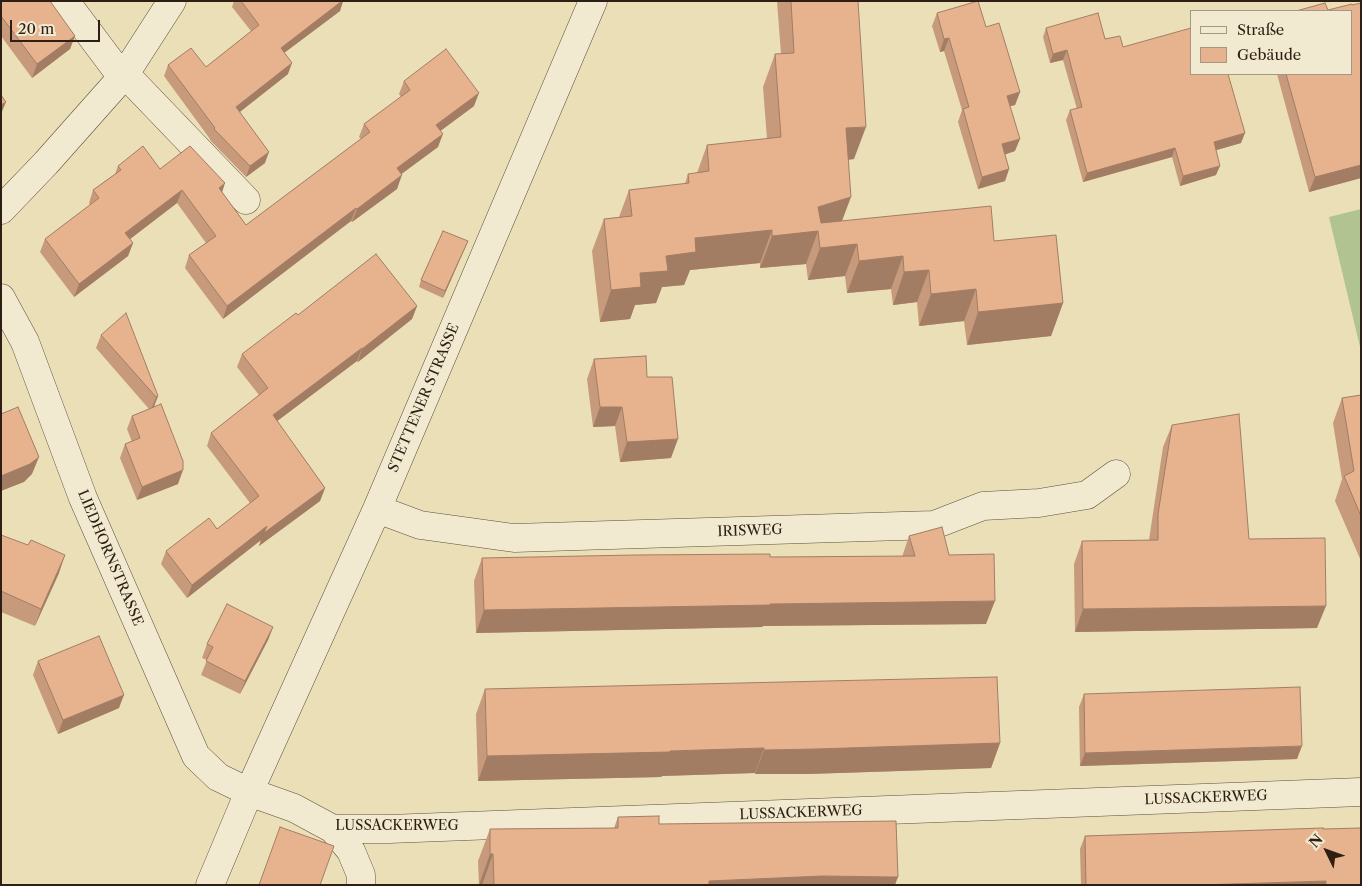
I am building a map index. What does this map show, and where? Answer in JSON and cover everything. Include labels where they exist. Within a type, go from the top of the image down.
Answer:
[{"type":"street","points":[[64,1],[123,75],[246,200]]},
{"type":"street","points":[[1,210],[46,163],[123,75],[172,1]]},
{"type":"street","name":"STETTENER STRASSE","points":[[210,885],[377,509],[593,1]]},
{"type":"street","name":"LIEDHORNSTRASSE","points":[[1,298],[25,342],[83,498],[196,756],[218,777],[250,792]]},
{"type":"street","name":"IRISWEG","points":[[377,509],[420,525],[514,538],[934,525],[983,506],[1039,503],[1087,495],[1116,474]]},
{"type":"street","name":"LUSSACKERWEG","points":[[250,792],[294,808],[332,829],[389,829],[1361,792]]},
{"type":"street","points":[[332,829],[351,851],[361,875],[361,885]]},
{"type":"green space","points":[[1361,209],[1361,351],[1329,217]]},
{"type":"building","points":[[1,1],[50,1],[75,36],[37,64],[1,16]]},
{"type":"building","points":[[241,1],[342,1],[281,48],[292,63],[236,107],[269,152],[250,166],[214,129],[168,65],[191,48],[206,67],[259,25]]},
{"type":"building","points":[[791,1],[858,1],[866,127],[846,128],[851,197],[818,207],[821,223],[991,206],[994,241],[1056,235],[1063,303],[978,312],[976,289],[931,294],[929,270],[904,272],[903,256],[859,261],[857,244],[820,248],[818,231],[772,236],[772,230],[695,238],[696,252],[666,256],[668,271],[640,273],[641,287],[611,290],[604,219],[632,216],[629,190],[689,183],[688,174],[709,171],[707,145],[781,137],[775,54],[794,53]]},
{"type":"building","points":[[978,1],[986,27],[999,23],[1020,92],[1007,96],[1020,139],[1002,144],[1009,169],[982,177],[963,109],[969,107],[949,38],[944,39],[937,13]]},
{"type":"building","points":[[1325,3],[1328,10],[1300,10]]},
{"type":"building","points":[[1361,3],[1361,165],[1315,177],[1286,75],[1352,75],[1352,10],[1328,10]]},
{"type":"building","points":[[1098,13],[1105,39],[1120,36],[1123,47],[1190,28],[1190,75],[1228,75],[1245,133],[1214,142],[1220,166],[1183,176],[1175,148],[1087,173],[1070,110],[1082,107],[1067,50],[1053,54],[1046,28]]},
{"type":"building","points":[[446,49],[479,93],[436,125],[443,134],[397,168],[402,175],[227,306],[189,255],[216,236],[182,190],[125,233],[133,243],[79,284],[45,239],[99,198],[93,190],[121,170],[118,166],[143,146],[160,169],[190,146],[225,183],[219,188],[246,225],[370,132],[364,124],[410,90],[404,81]]},
{"type":"building","points":[[1,95],[6,102],[1,105]]},
{"type":"building","points":[[443,231],[468,241],[445,291],[421,280]]},
{"type":"building","points":[[376,254],[417,306],[273,415],[325,488],[264,533],[267,526],[192,585],[166,551],[209,518],[217,529],[259,496],[211,433],[268,388],[242,354],[296,313],[298,315]]},
{"type":"building","points":[[126,313],[158,396],[156,397],[101,335]]},
{"type":"building","points":[[646,356],[647,377],[672,377],[678,439],[627,442],[622,407],[600,407],[594,359]]},
{"type":"building","points":[[1361,395],[1361,516],[1344,476],[1354,471],[1342,398]]},
{"type":"building","points":[[161,404],[183,461],[183,470],[142,487],[125,444],[140,438],[132,416]]},
{"type":"building","points":[[18,407],[39,457],[30,464],[1,476],[1,414]]},
{"type":"building","points":[[1239,414],[1249,539],[1325,538],[1326,606],[1083,609],[1082,541],[1158,540],[1158,514],[1172,425]]},
{"type":"building","points":[[942,527],[949,555],[994,554],[995,601],[484,610],[482,558],[770,554],[770,557],[915,556],[909,536]]},
{"type":"building","points":[[1,535],[28,545],[31,540],[65,555],[41,609],[1,591]]},
{"type":"building","points":[[227,604],[273,627],[245,681],[206,661],[213,647],[207,644]]},
{"type":"building","points":[[99,636],[124,695],[63,720],[38,661]]},
{"type":"building","points":[[997,677],[1000,743],[487,756],[485,689]]},
{"type":"building","points":[[1300,687],[1302,746],[1085,753],[1084,694]]},
{"type":"building","points":[[659,816],[659,824],[896,821],[898,877],[822,876],[709,881],[709,885],[494,885],[493,854],[490,854],[490,829],[618,828],[618,817]]},
{"type":"building","points":[[280,827],[334,846],[320,885],[259,885]]},
{"type":"building","points":[[1361,828],[1361,885],[1326,885],[1326,881],[1200,885],[1086,885],[1085,836]]}]
